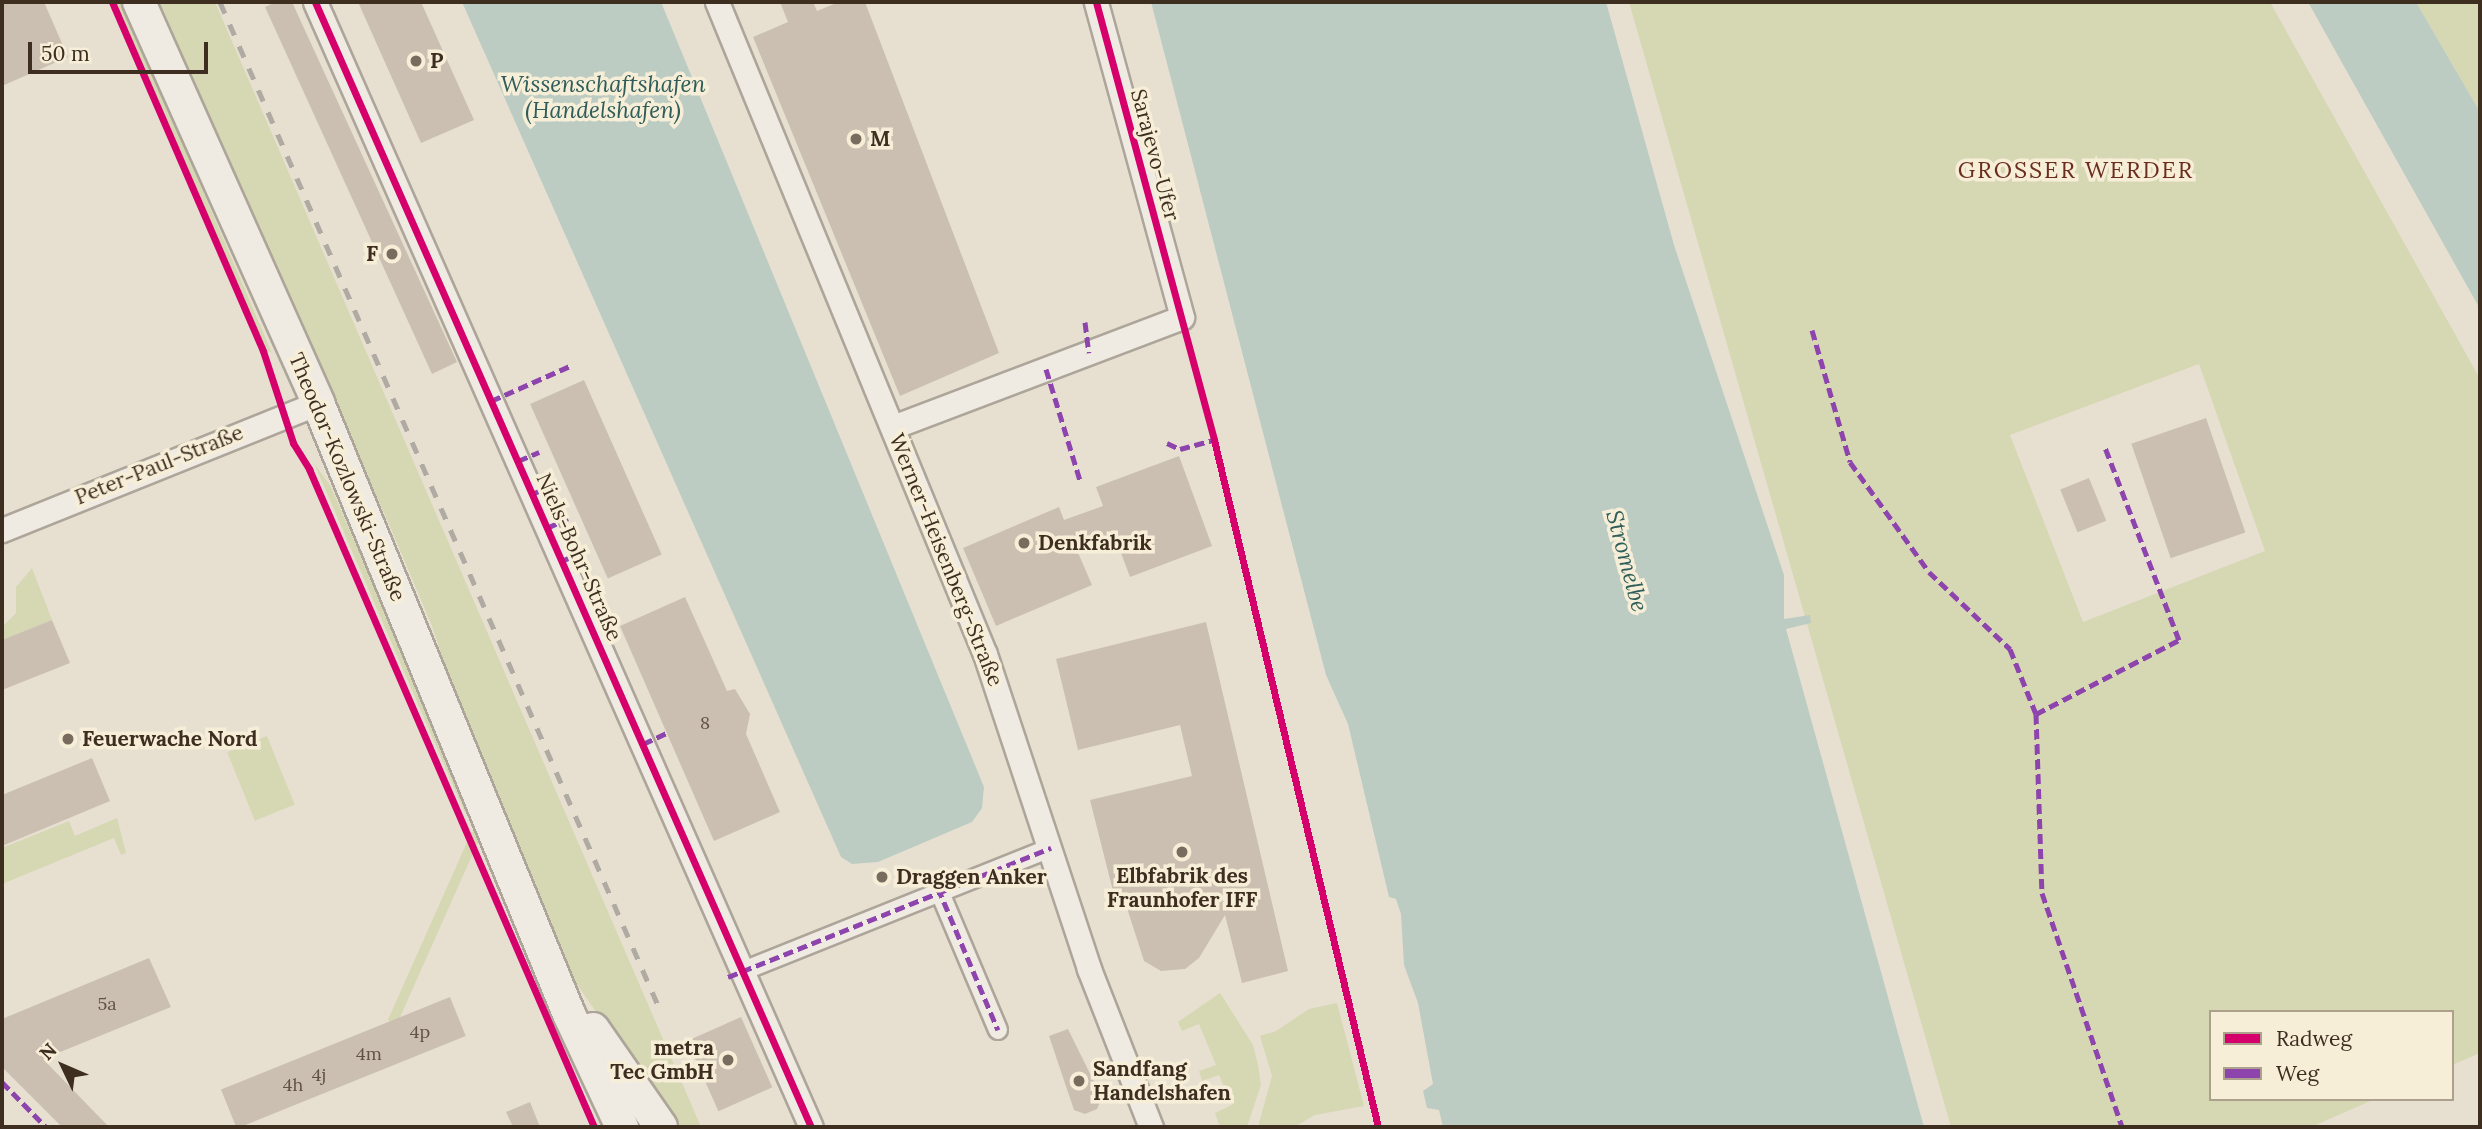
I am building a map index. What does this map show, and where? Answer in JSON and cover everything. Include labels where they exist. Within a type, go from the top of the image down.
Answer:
[{"type":"main road","name":"Theodor-Kozlowski-Straße","points":[[139,2],[318,403],[622,1127]]},
{"type":"main road","name":"Theodor-Kozlowski-Straße","points":[[548,956],[662,1127]]},
{"type":"street","name":"Niels-Bohr-Straße","points":[[314,2],[811,1127]]},
{"type":"street","name":"Werner-Heisenberg-Straße","points":[[717,2],[985,654],[1089,969],[1151,1127]]},
{"type":"street","name":"Sarajevo-Ufer","points":[[893,428],[1182,317],[1096,2]]},
{"type":"street","name":"Peter-Paul-Straße","points":[[2,530],[318,403]]},
{"type":"street","points":[[743,971],[938,888],[1051,848]]},
{"type":"street","points":[[938,888],[998,1030]]},
{"type":"green space","points":[[115,2],[122,2],[272,353],[265,349]]},
{"type":"green space","points":[[152,2],[215,2],[701,1127],[676,1127],[576,983],[469,738],[432,626],[389,524]]},
{"type":"green space","points":[[1629,2],[2270,2],[2480,379],[2480,1053],[2454,1064],[2454,1010],[2209,1010],[2209,1101],[2370,1101],[2311,1127],[1951,1127]],"holes":[[[2199,364],[2265,551],[2083,622],[2010,435]]]},
{"type":"green space","points":[[2416,2],[2480,2],[2480,112]]},
{"type":"green space","points":[[314,463],[331,487],[469,806],[465,813]]},
{"type":"green space","points":[[32,568],[52,620],[2,640],[2,627],[16,613],[16,587]]},
{"type":"green space","points":[[267,736],[295,805],[255,821],[227,752]]},
{"type":"green space","points":[[117,818],[126,853],[121,855],[114,838],[2,884],[2,848],[69,821],[75,836]]},
{"type":"green space","points":[[472,831],[481,835],[397,1024],[388,1020]]},
{"type":"green space","points":[[1220,993],[1253,1045],[1258,1065],[1261,1085],[1247,1127],[1220,1127],[1215,1113],[1232,1105],[1219,1075],[1202,1081],[1199,1071],[1216,1065],[1199,1024],[1182,1031],[1178,1022]]},
{"type":"green space","points":[[1337,1003],[1364,1106],[1315,1115],[1294,1127],[1258,1127],[1272,1076],[1260,1036],[1276,1031],[1309,1009]]},
{"type":"water","name":"Wissenschaftshafen (Handelshafen)","points":[[462,2],[661,2],[984,787],[982,808],[972,822],[878,862],[852,864],[841,857]]},
{"type":"water","name":"Stromelbe","points":[[1151,2],[1606,2],[1674,245],[1784,575],[1784,619],[1810,615],[1811,623],[1786,629],[1924,1127],[1443,1127],[1439,1110],[1427,1108],[1423,1091],[1433,1084],[1418,1003],[1404,965],[1401,914],[1396,899],[1389,897],[1348,724],[1326,675]]},
{"type":"water","points":[[2308,2],[2416,2],[2480,112],[2480,309]]},
{"type":"building","points":[[2,2],[44,2],[68,57],[2,86]]},
{"type":"building","name":"F","points":[[276,2],[292,2],[457,362],[432,374],[265,7]]},
{"type":"building","name":"P","points":[[358,2],[421,2],[474,120],[421,143]]},
{"type":"building","name":"M","points":[[780,2],[813,2],[817,11],[839,2],[865,2],[999,353],[900,396],[753,37],[788,22]]},
{"type":"building","points":[[584,380],[662,554],[608,578],[530,404]]},
{"type":"building","points":[[2206,418],[2245,532],[2171,558],[2131,444]]},
{"type":"building","name":"Denkfabrik","points":[[1179,456],[1212,546],[1130,577],[1114,534],[1076,548],[1092,585],[996,626],[963,548],[1059,507],[1064,520],[1103,506],[1096,487]]},
{"type":"building","points":[[2089,478],[2106,521],[2077,532],[2060,490]]},
{"type":"building","points":[[685,597],[727,691],[735,689],[750,714],[746,734],[780,812],[714,841],[620,626]]},
{"type":"building","points":[[52,620],[70,663],[2,690],[2,640]]},
{"type":"building","name":"Elbfabrik des Fraunhofer IFF","points":[[1206,622],[1288,971],[1242,983],[1225,915],[1199,958],[1185,969],[1161,971],[1144,961],[1126,905],[1117,907],[1090,800],[1192,776],[1180,725],[1078,750],[1056,659]]},
{"type":"building","points":[[92,758],[110,801],[2,846],[2,795]]},
{"type":"building","points":[[149,958],[171,1007],[43,1059],[109,1127],[62,1127],[2,1067],[2,1019]]},
{"type":"building","points":[[450,997],[466,1036],[240,1127],[236,1127],[221,1090]]},
{"type":"building","name":"metra Tec GmbH","points":[[741,1017],[772,1087],[718,1111],[687,1041]]},
{"type":"building","name":"Sandfang Handelshafen","points":[[1068,1029],[1102,1098],[1097,1109],[1085,1114],[1074,1110],[1049,1036]]},
{"type":"building","points":[[530,1102],[540,1127],[513,1127],[506,1112]]},
{"type":"railway","points":[[220,2],[661,1012]]},
{"type":"marked path","points":[[1085,322],[1089,353]]},
{"type":"marked path","points":[[1812,330],[1850,462],[1929,572],[2010,649],[2036,714],[2042,893],[2122,1127]]},
{"type":"marked path","points":[[491,401],[570,366]]},
{"type":"marked path","points":[[1046,369],[1080,480]]},
{"type":"marked path","points":[[1167,443],[1180,449],[1214,440]]},
{"type":"marked path","points":[[2036,714],[2179,640],[2105,447]]},
{"type":"marked path","points":[[518,461],[539,452]]},
{"type":"marked path","points":[[532,494],[553,485]]},
{"type":"marked path","points":[[547,528],[568,518]]},
{"type":"marked path","points":[[562,561],[583,551]]},
{"type":"marked path","points":[[643,744],[667,733]]},
{"type":"marked path","points":[[728,977],[1051,848]]},
{"type":"marked path","points":[[938,888],[998,1030]]},
{"type":"marked path","points":[[2,1082],[46,1127]]},
{"type":"cycle path","points":[[112,2],[263,351],[293,443],[309,469],[594,1127]]},
{"type":"cycle path","points":[[315,2],[811,1127]]},
{"type":"cycle path","points":[[1096,2],[1214,440],[1378,1127]]},
{"type":"place","name":"P","points":[[416,61]]},
{"type":"place","name":"M","points":[[856,139]]},
{"type":"place","name":"F","points":[[392,254]]},
{"type":"place","name":"Denkfabrik","points":[[1024,543]]},
{"type":"place","name":"Feuerwache Nord","points":[[68,739]]},
{"type":"place","name":"Elbfabrik des Fraunhofer IFF","points":[[1182,852]]},
{"type":"place","name":"Draggen Anker","points":[[882,877]]},
{"type":"place","name":"metra Tec GmbH","points":[[728,1060]]},
{"type":"place","name":"Sandfang Handelshafen","points":[[1079,1081]]},
{"type":"district","name":"GROSSER WERDER","points":[[2076,170]]}]
